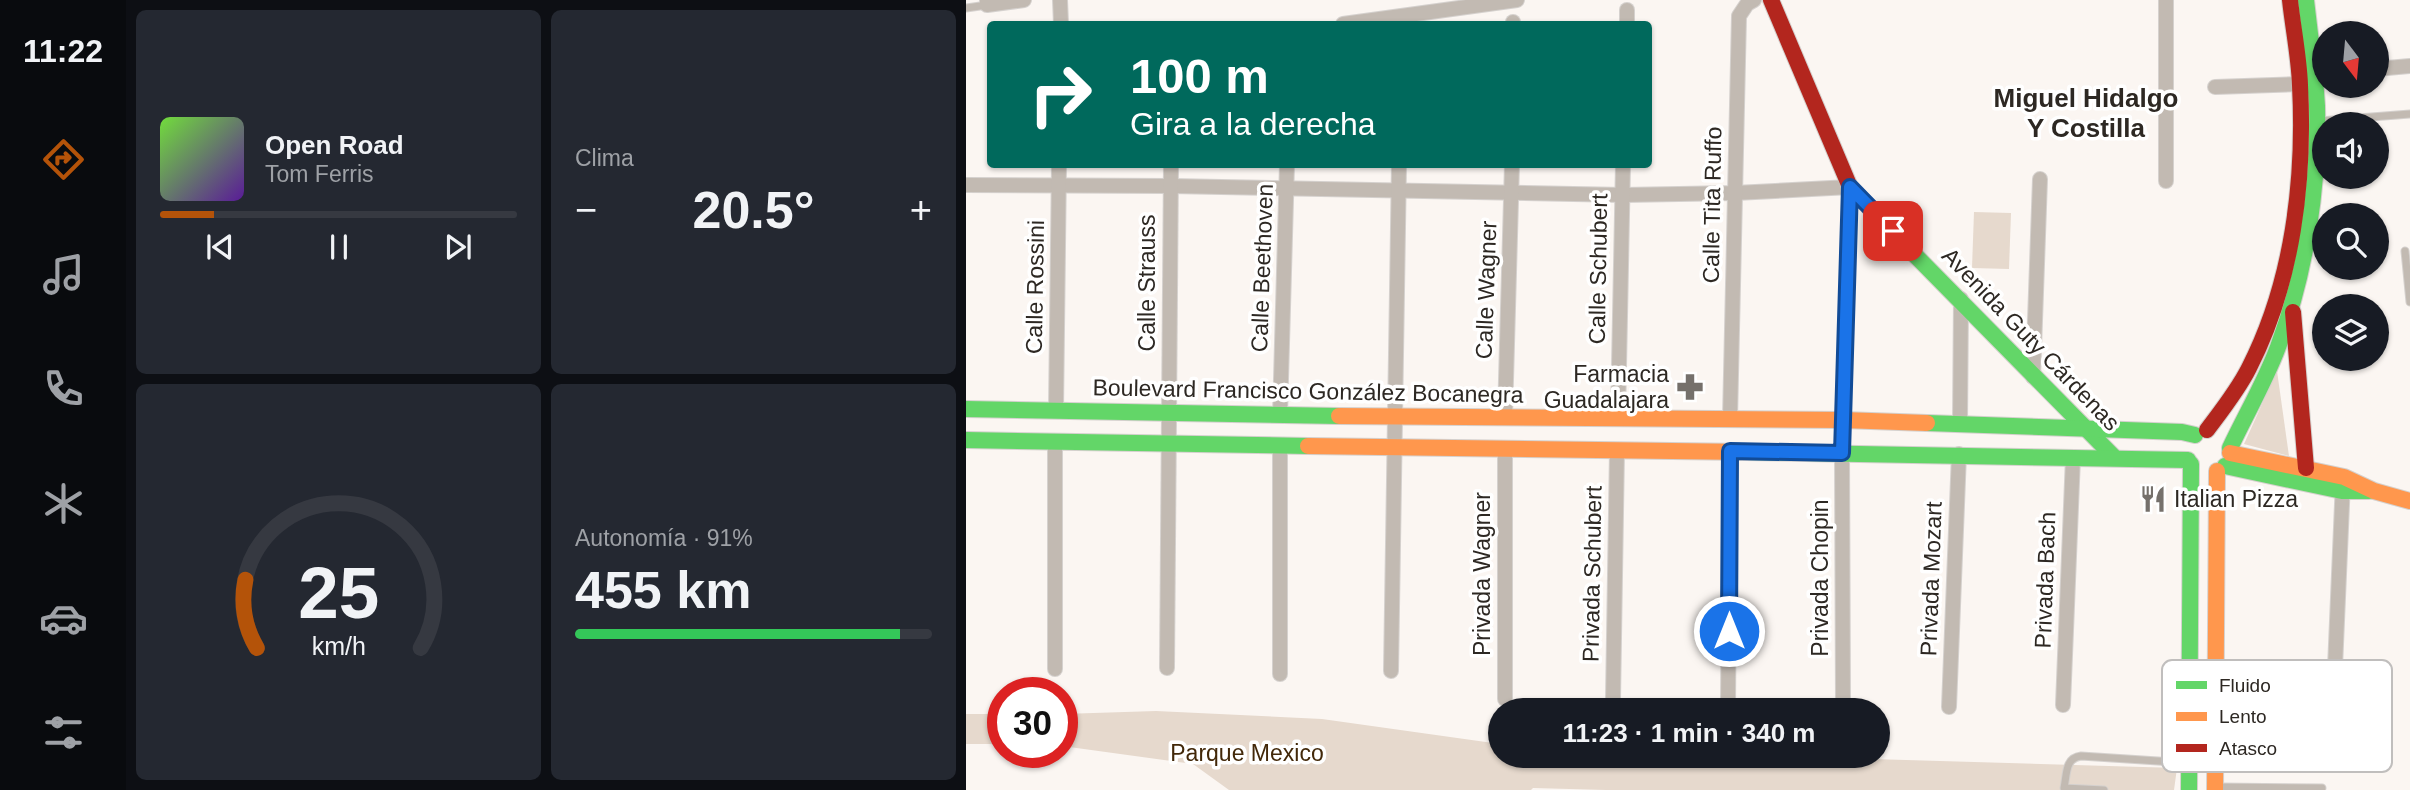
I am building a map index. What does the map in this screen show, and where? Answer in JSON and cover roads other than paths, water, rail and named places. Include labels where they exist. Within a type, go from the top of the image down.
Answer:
[{"type":"main road","name":"Avenida Guty Cárdenas","points":[[1771,0],[1850,187],[2115,458]]},
{"type":"main road","points":[[2190,660],[2188,446],[2231,398],[2250,366],[2268,326],[2282,280],[2293,222],[2299,164],[2300,84],[2290,0]]},
{"type":"main road","points":[[2306,0],[2312,34]]},
{"type":"main road","points":[[2225,459],[2278,347],[2292,303],[2309,214],[2312,179]]},
{"type":"main road","points":[[2292,303],[2306,467]]},
{"type":"main road","name":"Boulevard Francisco González Bocanegra","points":[[966,409],[1396,417],[1843,420],[2201,432]]},
{"type":"main road","points":[[1621,450],[1622,417]]},
{"type":"main road","points":[[2201,432],[2222,434],[2225,459],[2218,660]]},
{"type":"main road","points":[[966,440],[1959,453],[2189,462],[2202,472],[2225,459],[2306,467],[2343,484]]},
{"type":"main road","points":[[2225,459],[2410,501]]},
{"type":"main road","points":[[2189,772],[2189,790]]},
{"type":"street","points":[[987,2],[1024,0]]},
{"type":"street","points":[[1060,0],[1061,21]]},
{"type":"street","points":[[1365,21],[1517,0]]},
{"type":"street","name":"Calle Tita Ruffo","points":[[1730,419],[1739,16],[1742,8],[1754,0]]},
{"type":"street","points":[[2166,0],[2166,181]]},
{"type":"street","points":[[2389,68],[2410,66]]},
{"type":"street","points":[[2215,87],[2300,84]]},
{"type":"street","name":"Calle Rossini","points":[[1056,410],[1059,168]]},
{"type":"street","name":"Calle Strauss","points":[[1167,668],[1171,168]]},
{"type":"street","name":"Calle Beethoven","points":[[1280,415],[1287,168]]},
{"type":"street","points":[[1391,671],[1399,168]]},
{"type":"street","name":"Calle Wagner","points":[[1505,416],[1512,168]]},
{"type":"street","name":"Calle Schubert","points":[[1622,417],[1623,168]]},
{"type":"street","points":[[2034,377],[2040,179]]},
{"type":"street","points":[[966,185],[1059,184],[1623,195],[1850,187]]},
{"type":"street","name":"Privada Chopin","points":[[1843,698],[1842,453],[1850,187]]},
{"type":"street","points":[[1960,423],[1961,299]]},
{"type":"street","points":[[1055,441],[1055,669]]},
{"type":"street","points":[[1280,446],[1280,674]]},
{"type":"street","name":"Privada Wagner","points":[[1505,449],[1505,698]]},
{"type":"street","name":"Privada Schubert","points":[[1613,698],[1621,450]]},
{"type":"street","points":[[1728,698],[1730,451]]},
{"type":"street","name":"Privada Mozart","points":[[1949,707],[1959,453]]},
{"type":"street","name":"Privada Bach","points":[[2063,705],[2073,457]]},
{"type":"street","points":[[2335,660],[2343,484]]},
{"type":"lane","points":[[966,8],[987,2]]},
{"type":"lane","points":[[2389,116],[2410,114]]},
{"type":"lane","points":[[2405,251],[2410,302]]},
{"type":"lane","points":[[2104,790],[2064,788],[2072,758],[2081,756],[2162,761]]},
{"type":"lane","points":[[2215,788],[2322,788]]},
{"type":"place","name":"Farmacia Guadalajara","points":[[1690,387]]},
{"type":"place","name":"Italian Pizza","points":[[2153,499]]},
{"type":"district","name":"Miguel Hidalgo Y Costilla","points":[[2086,113]]},
{"type":"park label","name":"Parque Mexico","points":[[1247,753]]}]
